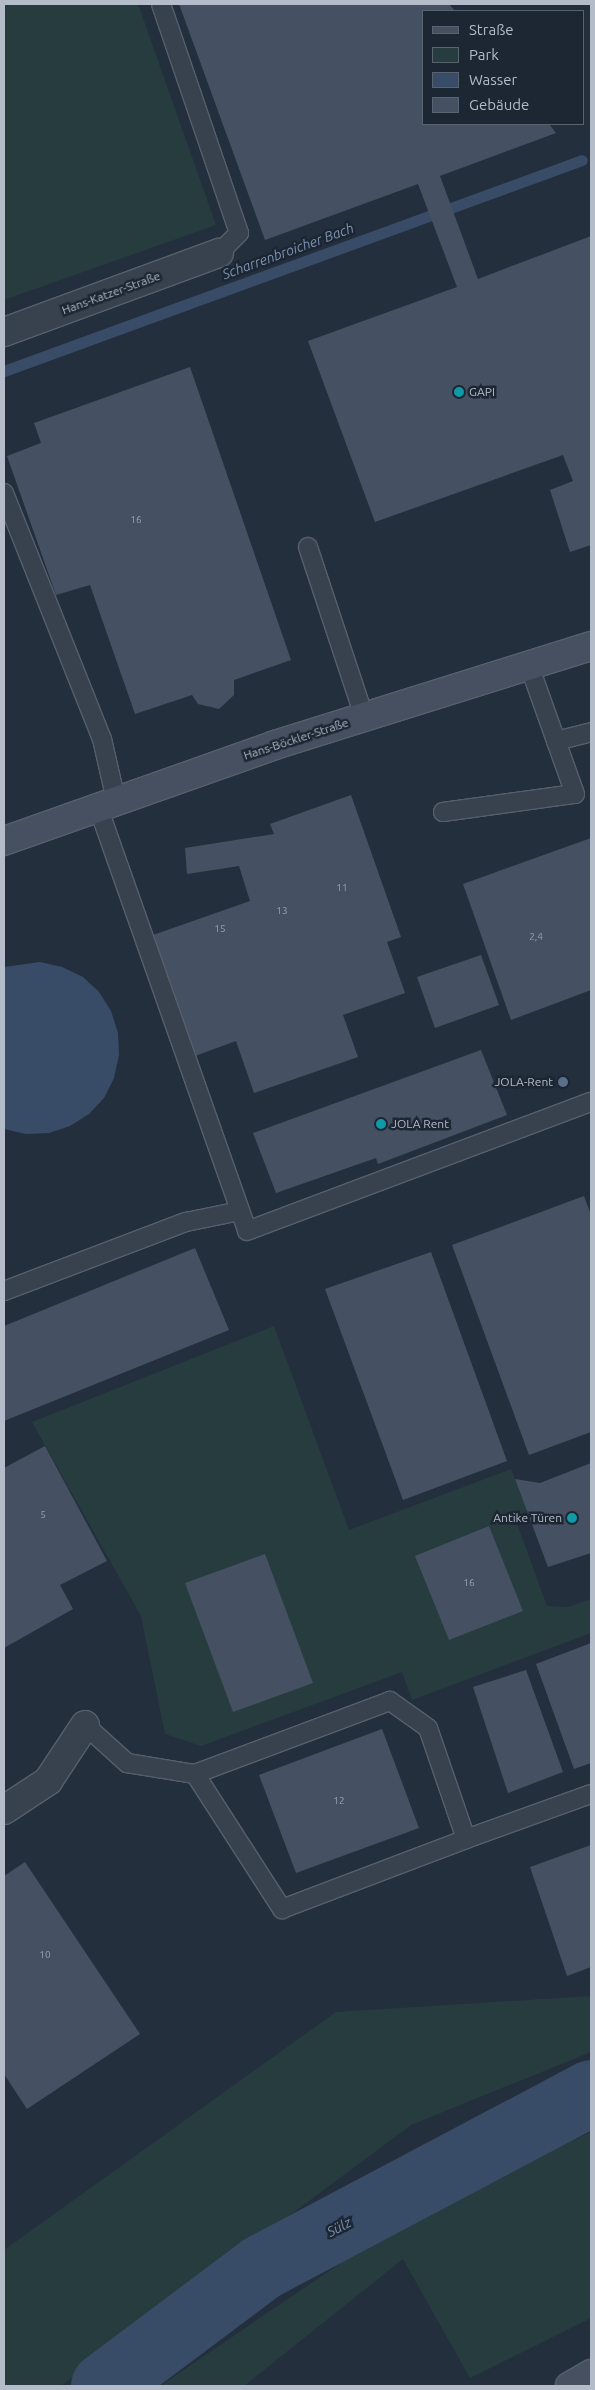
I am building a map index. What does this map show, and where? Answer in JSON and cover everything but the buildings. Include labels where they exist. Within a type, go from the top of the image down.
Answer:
[{"type":"street","name":"Hans-Katzer-Straße","points":[[4,332],[218,254]]},
{"type":"street","name":"Hans-Böckler-Straße","points":[[4,841],[107,803],[364,716],[591,646]]},
{"type":"street","points":[[4,1810],[48,1781],[85,1725]]},
{"type":"street","points":[[570,2386],[591,2374]]},
{"type":"lane","points":[[161,4],[239,233],[218,254]]},
{"type":"lane","points":[[4,493],[102,739],[107,803],[247,1231],[591,1102]]},
{"type":"lane","points":[[308,547],[364,716]]},
{"type":"lane","points":[[443,812],[575,794],[529,665]]},
{"type":"lane","points":[[556,741],[591,732]]},
{"type":"lane","points":[[4,1291],[186,1222],[240,1211]]},
{"type":"lane","points":[[85,1725],[127,1763],[195,1774],[390,1701],[428,1728],[466,1839]]},
{"type":"lane","points":[[195,1774],[282,1909],[591,1794]]},
{"type":"green space","points":[[4,4],[138,4],[216,225],[4,300]]},
{"type":"green space","points":[[274,1326],[349,1530],[511,1469],[527,1510],[516,1521],[547,1606],[568,1607],[591,1599],[591,1633],[412,1700],[402,1672],[201,1746],[165,1734],[141,1616],[32,1422]]},
{"type":"green space","points":[[591,1996],[591,2052],[411,2125],[61,2386],[4,2386],[4,2250],[336,2012]]},
{"type":"green space","points":[[591,2132],[591,2318],[470,2378],[403,2259],[244,2386],[160,2386],[419,2210]]},
{"type":"water","points":[[40,962],[62,967],[83,977],[99,992],[111,1011],[118,1033],[119,1055],[114,1078],[104,1098],[89,1114],[70,1126],[49,1133],[26,1134],[4,1129],[4,967]]},
{"type":"waterway","name":"Scharrenbroicher Bach","points":[[4,371],[582,160]]},
{"type":"waterway","name":"Sülz","points":[[104,2386],[261,2268],[591,2093]]},
{"type":"place","name":"GAPI","points":[[459,392]]},
{"type":"place","name":"JOLA-Rent","points":[[563,1082]]},
{"type":"place","name":"JOLA Rent","points":[[381,1124]]},
{"type":"place","name":"Antike Türen","points":[[572,1518]]}]
